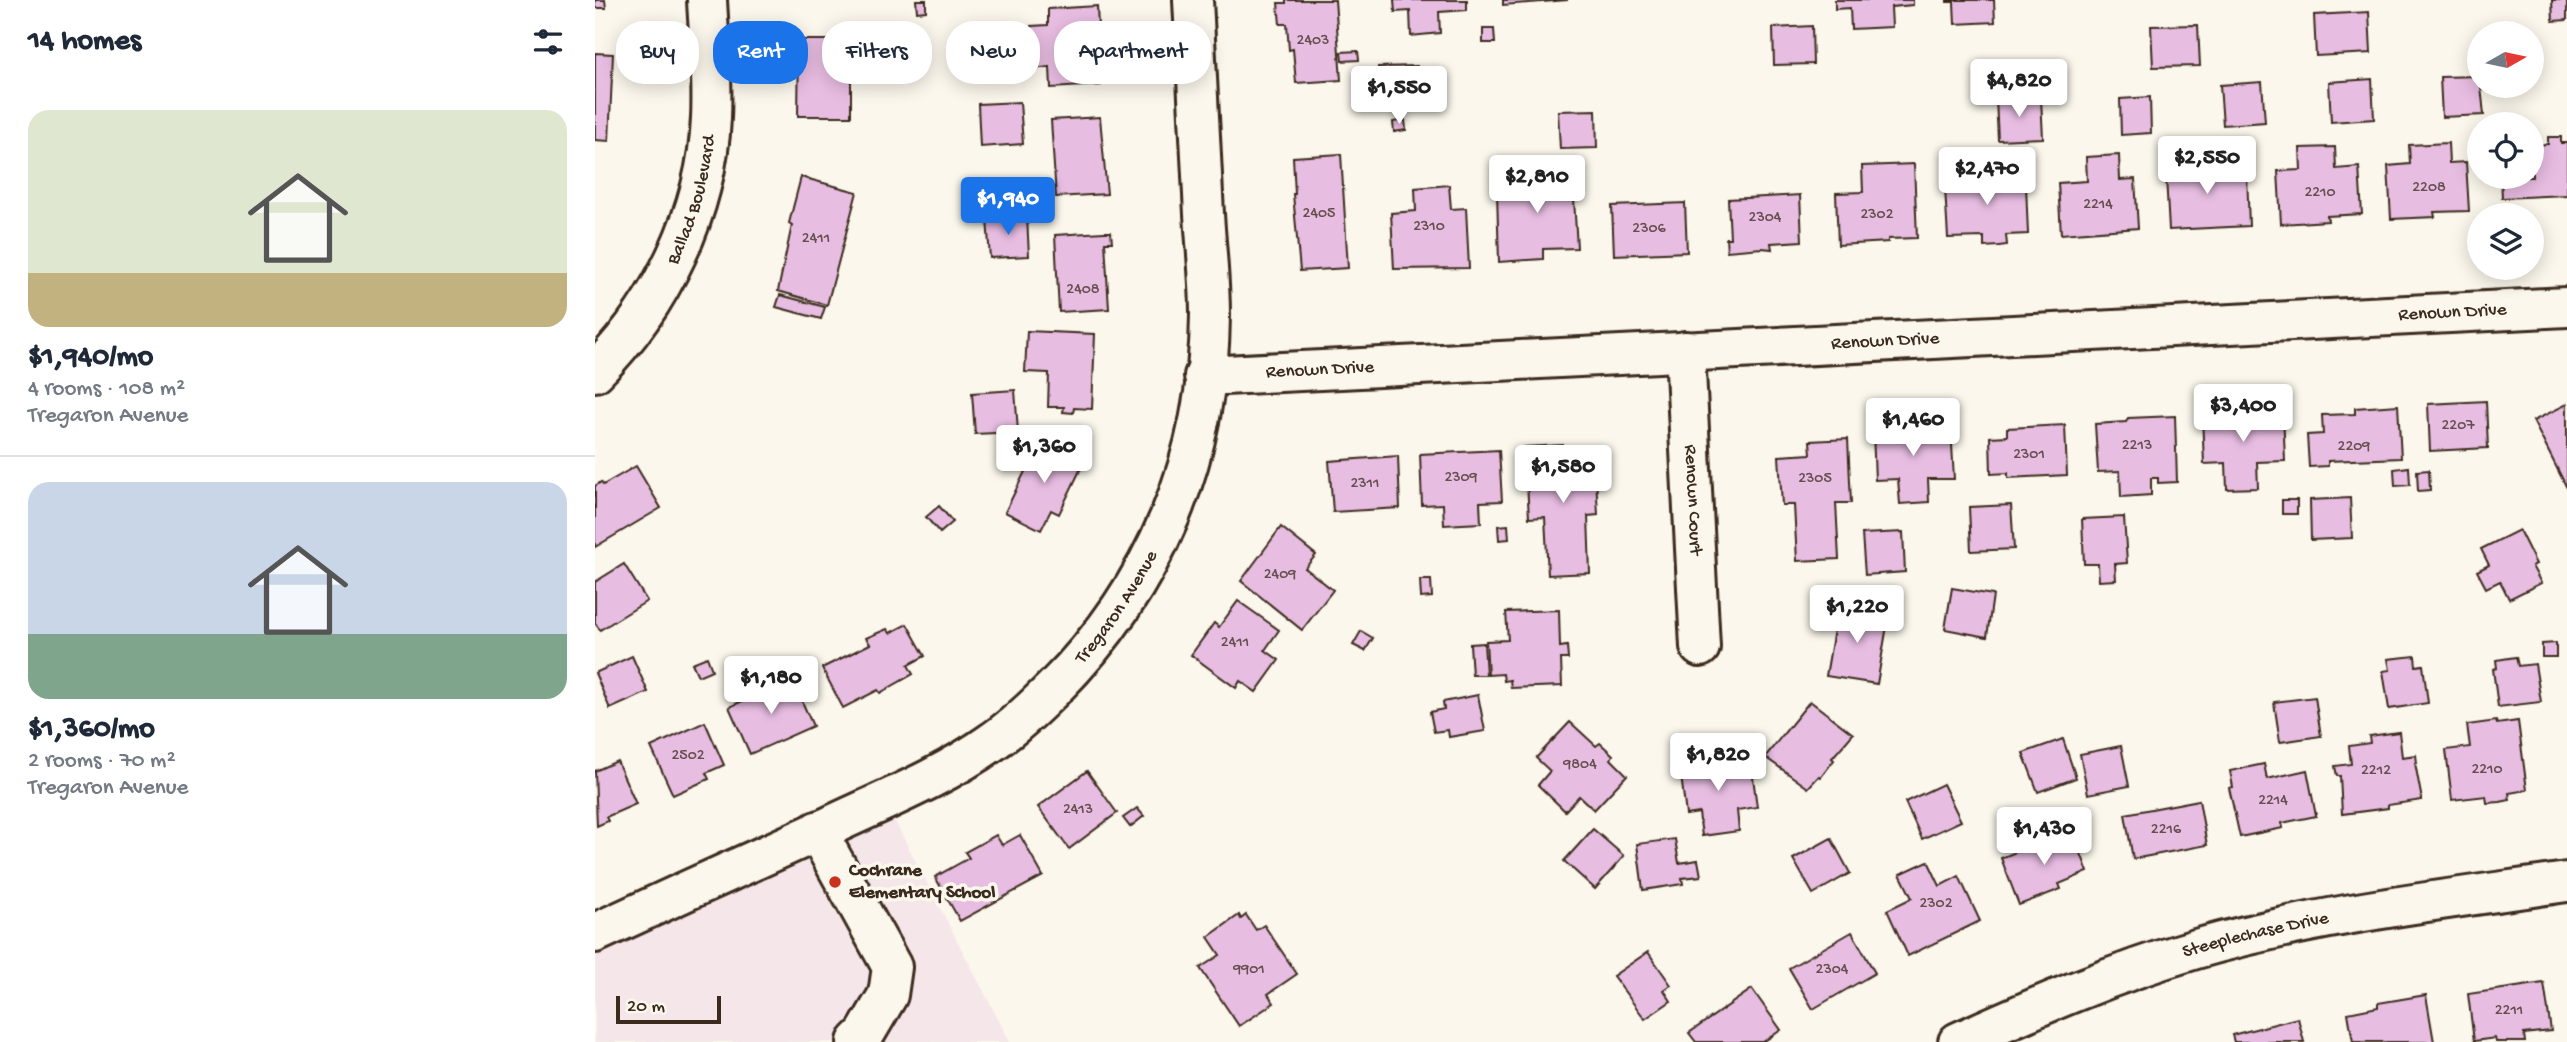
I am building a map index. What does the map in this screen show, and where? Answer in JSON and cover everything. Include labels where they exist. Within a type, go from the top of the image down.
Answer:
[{"type":"street","name":"Ballad Boulevard","points":[[595,372],[629,332],[655,295],[680,246],[696,205],[711,119],[707,0]]},
{"type":"street","name":"Tregaron Avenue","points":[[595,933],[954,766],[994,741],[1040,701],[1083,659],[1123,606],[1159,544],[1181,492],[1198,432],[1205,376],[1210,316],[1193,0]]},
{"type":"street","name":"Renown Drive","points":[[1205,376],[2567,307]]},
{"type":"street","name":"Renown Court","points":[[1685,351],[1700,647]]},
{"type":"street","points":[[817,831],[892,967],[888,995],[865,1034],[857,1042]]},
{"type":"street","name":"Steeplechase Drive","points":[[1958,1042],[2073,991],[2196,949],[2348,914],[2567,882]]},
{"type":"shaded area","name":"Cochrane Elementary School","points":[[891,814],[1010,1042],[595,1042],[595,949]]},
{"type":"building","points":[[595,0],[605,0],[606,8],[595,8]]},
{"type":"building","points":[[916,0],[926,0],[926,11],[917,12]]},
{"type":"building","points":[[1286,0],[1335,0],[1341,80],[1296,83],[1293,49],[1289,50],[1287,24],[1280,24],[1278,3],[1286,3]]},
{"type":"building","points":[[1394,0],[1467,0],[1467,10],[1439,12],[1440,33],[1411,36],[1410,11],[1395,12]]},
{"type":"building","points":[[1503,0],[1568,0],[1503,5]]},
{"type":"building","points":[[1835,0],[1913,0],[1913,5],[1891,7],[1892,27],[1851,29],[1850,8],[1835,9]]},
{"type":"building","points":[[1947,0],[1994,0],[1995,22],[1955,24],[1954,2]]},
{"type":"building","points":[[2552,0],[2567,0],[2567,20],[2553,21]]},
{"type":"building","points":[[1097,6],[1098,21],[1054,21],[1054,84],[1101,85],[1051,88],[1050,67],[1040,68],[1040,25],[1048,25],[1048,9]]},
{"type":"building","points":[[2369,12],[2371,53],[2316,56],[2314,15]]},
{"type":"building","points":[[2198,25],[2200,66],[2153,67],[2151,26]]},
{"type":"building","points":[[1812,26],[1813,64],[1774,65],[1773,28]]},
{"type":"building","points":[[1483,29],[1494,29],[1495,43],[1483,43]]},
{"type":"building","points":[[808,40],[822,40],[822,84],[851,84],[851,116],[798,116],[798,84],[808,84]]},
{"type":"building","points":[[1358,51],[1359,60],[1342,61],[1341,52]]},
{"type":"building","points":[[595,53],[613,54],[609,141],[595,140]]},
{"type":"building","points":[[1417,66],[1419,105],[1379,107],[1378,67]]},
{"type":"building","points":[[2467,76],[2467,98],[2482,98],[2484,112],[2442,117],[2440,77]]},
{"type":"building","points":[[2372,79],[2374,119],[2331,122],[2329,82]]},
{"type":"building","points":[[2262,82],[2265,122],[2223,125],[2220,85]]},
{"type":"building","points":[[2150,97],[2151,133],[2121,135],[2120,99]]},
{"type":"building","points":[[2041,98],[2043,138],[1998,140],[1996,99]]},
{"type":"building","points":[[1020,102],[1023,144],[980,147],[978,104]]},
{"type":"building","points":[[1596,110],[1597,148],[1560,149],[1558,111]]},
{"type":"building","points":[[1100,117],[1107,194],[1056,197],[1051,120]]},
{"type":"building","points":[[1405,120],[1406,130],[1394,132],[1393,122]]},
{"type":"building","points":[[2548,137],[2561,137],[2561,143],[2567,143],[2567,195],[2502,198],[2502,189],[2544,189],[2544,144],[2548,144]]},
{"type":"building","points":[[2448,143],[2449,163],[2466,162],[2467,211],[2434,212],[2435,217],[2391,219],[2388,166],[2410,164],[2409,145]]},
{"type":"building","points":[[2335,147],[2336,169],[2359,167],[2362,214],[2327,216],[2328,221],[2281,224],[2278,171],[2301,170],[2300,148]]},
{"type":"building","points":[[2223,152],[2224,175],[2247,174],[2249,226],[2169,230],[2166,177],[2188,176],[2187,154]]},
{"type":"building","points":[[1341,154],[1348,268],[1300,271],[1293,194],[1293,157]]},
{"type":"building","points":[[2119,155],[2120,180],[2135,179],[2138,228],[2061,234],[2058,183],[2087,181],[2086,157]]},
{"type":"building","points":[[2002,160],[2003,186],[2026,185],[2028,234],[2006,235],[2007,245],[1984,247],[1984,237],[1948,238],[1945,188],[1973,184],[1972,162]]},
{"type":"building","points":[[1914,164],[1917,238],[1838,245],[1836,193],[1863,192],[1862,166]]},
{"type":"building","points":[[1572,166],[1577,248],[1543,249],[1543,259],[1499,262],[1497,192],[1521,190],[1520,169]]},
{"type":"building","points":[[801,177],[857,192],[827,305],[778,291],[792,225],[789,223]]},
{"type":"building","points":[[1449,185],[1451,209],[1466,208],[1469,268],[1394,269],[1391,213],[1416,211],[1415,188]]},
{"type":"building","points":[[1800,195],[1802,241],[1771,243],[1772,249],[1727,251],[1726,238],[1730,238],[1728,199]]},
{"type":"building","points":[[1685,203],[1687,252],[1614,255],[1612,206]]},
{"type":"building","points":[[1027,217],[1029,256],[990,258],[987,219]]},
{"type":"building","points":[[1111,232],[1112,242],[1105,242],[1109,309],[1059,312],[1055,235]]},
{"type":"building","points":[[780,295],[825,307],[821,319],[776,307]]},
{"type":"building","points":[[1027,331],[1095,334],[1092,409],[1074,408],[1073,413],[1063,412],[1064,407],[1048,407],[1049,373],[1025,372]]},
{"type":"building","points":[[1015,390],[1018,432],[975,434],[972,393]]},
{"type":"building","points":[[2486,401],[2488,448],[2430,451],[2428,404]]},
{"type":"building","points":[[2567,404],[2567,488],[2533,421]]},
{"type":"building","points":[[2398,405],[2401,458],[2328,461],[2328,466],[2309,467],[2307,435],[2323,434],[2322,415],[2355,414],[2355,408]]},
{"type":"building","points":[[2283,411],[2285,461],[2257,462],[2258,488],[2227,489],[2226,463],[2204,464],[2202,415]]},
{"type":"building","points":[[2175,416],[2177,482],[2158,483],[2158,478],[2151,478],[2151,495],[2121,497],[2120,471],[2098,472],[2095,424],[2126,422],[2128,418]]},
{"type":"building","points":[[1917,419],[1917,430],[1951,428],[1954,479],[1928,479],[1929,502],[1900,504],[1898,479],[1875,480],[1873,431],[1895,430],[1895,421]]},
{"type":"building","points":[[2065,425],[2067,475],[2008,478],[2008,473],[1991,474],[1990,437],[2007,436],[2007,428]]},
{"type":"building","points":[[1848,439],[1851,503],[1836,503],[1839,559],[1797,561],[1794,505],[1782,505],[1779,456],[1811,454],[1810,441]]},
{"type":"building","points":[[1040,441],[1084,462],[1059,514],[1051,510],[1041,530],[1005,512]]},
{"type":"building","points":[[1563,445],[1564,459],[1595,458],[1598,515],[1588,516],[1590,573],[1548,575],[1545,517],[1529,518],[1525,447]]},
{"type":"building","points":[[1499,450],[1502,501],[1480,502],[1481,523],[1444,525],[1443,504],[1422,505],[1420,454]]},
{"type":"building","points":[[1398,456],[1400,508],[1333,512],[1329,461]]},
{"type":"building","points":[[636,466],[661,508],[595,547],[595,486],[601,482],[603,485]]},
{"type":"building","points":[[2409,467],[2410,485],[2395,486],[2394,469]]},
{"type":"building","points":[[2429,470],[2430,490],[2418,491],[2417,471]]},
{"type":"building","points":[[2350,498],[2352,538],[2311,540],[2310,500]]},
{"type":"building","points":[[2282,500],[2297,500],[2297,514],[2282,514]]},
{"type":"building","points":[[2011,505],[2014,549],[1971,551],[1969,507]]},
{"type":"building","points":[[939,506],[953,522],[940,533],[926,517]]},
{"type":"building","points":[[2124,517],[2127,563],[2115,564],[2116,580],[2099,581],[2098,564],[2084,564],[2082,519]]},
{"type":"building","points":[[1508,525],[1509,539],[1499,540],[1498,526]]},
{"type":"building","points":[[1281,527],[1316,555],[1305,568],[1333,590],[1302,630],[1241,581]]},
{"type":"building","points":[[2519,530],[2536,564],[2532,566],[2541,583],[2509,599],[2500,581],[2486,588],[2477,571],[2489,565],[2481,549]]},
{"type":"building","points":[[1903,532],[1905,572],[1865,575],[1862,534]]},
{"type":"building","points":[[624,564],[647,601],[600,630],[595,623],[595,582]]},
{"type":"building","points":[[1420,580],[1431,580],[1432,597],[1421,598]]},
{"type":"building","points":[[1952,588],[1993,595],[1987,637],[1945,629]]},
{"type":"building","points":[[1238,601],[1279,630],[1265,650],[1279,660],[1256,692],[1240,681],[1236,688],[1191,655],[1214,623],[1219,627]]},
{"type":"building","points":[[1838,606],[1889,614],[1877,684],[1826,676]]},
{"type":"building","points":[[1559,610],[1560,647],[1567,646],[1568,659],[1561,659],[1562,686],[1511,688],[1510,680],[1504,681],[1503,674],[1488,675],[1486,641],[1508,640],[1506,612]]},
{"type":"building","points":[[907,624],[925,656],[908,665],[913,674],[880,693],[878,690],[843,708],[822,668],[870,644],[866,638],[887,629],[890,633]]},
{"type":"building","points":[[1361,631],[1373,638],[1365,651],[1353,645]]},
{"type":"building","points":[[1484,643],[1486,675],[1472,675],[1470,644]]},
{"type":"building","points":[[2556,643],[2556,657],[2542,657],[2542,644]]},
{"type":"building","points":[[632,656],[648,692],[610,709],[595,673]]},
{"type":"building","points":[[2415,656],[2416,666],[2423,665],[2428,703],[2389,709],[2383,671],[2390,670],[2388,659]]},
{"type":"building","points":[[707,657],[712,670],[698,676],[692,663]]},
{"type":"building","points":[[2516,657],[2518,666],[2535,664],[2541,702],[2498,707],[2493,669],[2497,668],[2496,660]]},
{"type":"building","points":[[792,679],[813,726],[750,754],[729,707]]},
{"type":"building","points":[[1478,695],[1485,731],[1449,737],[1448,730],[1434,732],[1430,712],[1444,709],[1443,702]]},
{"type":"building","points":[[2315,697],[2321,736],[2280,742],[2274,702]]},
{"type":"building","points":[[1810,701],[1853,734],[1832,758],[1834,760],[1821,777],[1808,788],[1765,757]]},
{"type":"building","points":[[2496,721],[2497,724],[2518,721],[2527,790],[2509,793],[2510,800],[2500,802],[2487,803],[2486,796],[2452,800],[2446,750],[2470,747],[2467,725]]},
{"type":"building","points":[[705,722],[724,765],[706,773],[709,779],[673,795],[651,747]]},
{"type":"building","points":[[1570,722],[1596,746],[1600,743],[1613,755],[1611,759],[1627,775],[1594,810],[1579,796],[1565,811],[1538,785],[1550,771],[1536,758]]},
{"type":"building","points":[[2399,732],[2402,757],[2416,755],[2422,800],[2342,814],[2340,776],[2337,776],[2335,766],[2351,764],[2349,746],[2370,743],[2369,736]]},
{"type":"building","points":[[2063,739],[2076,778],[2038,792],[2023,753]]},
{"type":"building","points":[[2121,746],[2129,786],[2088,794],[2080,754]]},
{"type":"building","points":[[1725,756],[1727,765],[1751,762],[1757,807],[1737,810],[1739,831],[1702,836],[1699,813],[1686,815],[1681,775],[1685,775],[1684,761]]},
{"type":"building","points":[[617,761],[636,804],[606,817],[608,821],[597,826],[595,771]]},
{"type":"building","points":[[2264,764],[2267,779],[2307,770],[2316,816],[2282,823],[2283,828],[2240,837],[2229,788],[2233,787],[2230,771]]},
{"type":"building","points":[[1087,771],[1117,813],[1069,849],[1038,807]]},
{"type":"building","points":[[1943,784],[1961,821],[1922,839],[1905,802]]},
{"type":"building","points":[[2199,800],[2207,845],[2133,859],[2125,814]]},
{"type":"building","points":[[1137,808],[1144,816],[1130,827],[1123,818]]},
{"type":"building","points":[[1593,829],[1624,856],[1595,889],[1564,861]]},
{"type":"building","points":[[2072,829],[2088,872],[2059,884],[2061,889],[2019,905],[2001,858]]},
{"type":"building","points":[[996,835],[1002,845],[1020,835],[1043,876],[960,921],[935,877],[969,858],[965,852]]},
{"type":"building","points":[[1831,838],[1850,873],[1813,894],[1793,859]]},
{"type":"building","points":[[1675,839],[1679,863],[1698,860],[1701,876],[1682,878],[1683,884],[1643,890],[1637,844]]},
{"type":"building","points":[[1928,861],[1940,886],[1959,876],[1980,921],[1908,956],[1887,910],[1912,898],[1900,874]]},
{"type":"building","points":[[1239,915],[1241,919],[1246,915],[1256,930],[1264,925],[1297,974],[1268,994],[1274,1003],[1239,1026],[1200,968],[1220,955],[1208,937]]},
{"type":"building","points":[[1852,932],[1875,973],[1813,1009],[1789,968]]},
{"type":"building","points":[[1648,952],[1671,985],[1664,990],[1671,1001],[1645,1019],[1613,976]]},
{"type":"building","points":[[2544,983],[2551,1031],[2524,1034],[2525,1042],[2496,1042],[2495,1038],[2474,1041],[2468,994]]},
{"type":"building","points":[[1752,989],[1781,1030],[1763,1042],[1696,1042],[1689,1033]]},
{"type":"building","points":[[2426,995],[2434,1042],[2353,1042],[2348,1013],[2378,1007],[2378,1003]]},
{"type":"building","points":[[2298,1018],[2304,1042],[2234,1042],[2232,1035]]},
{"type":"place","name":"Cochrane Elementary School","points":[[835,882]]}]
